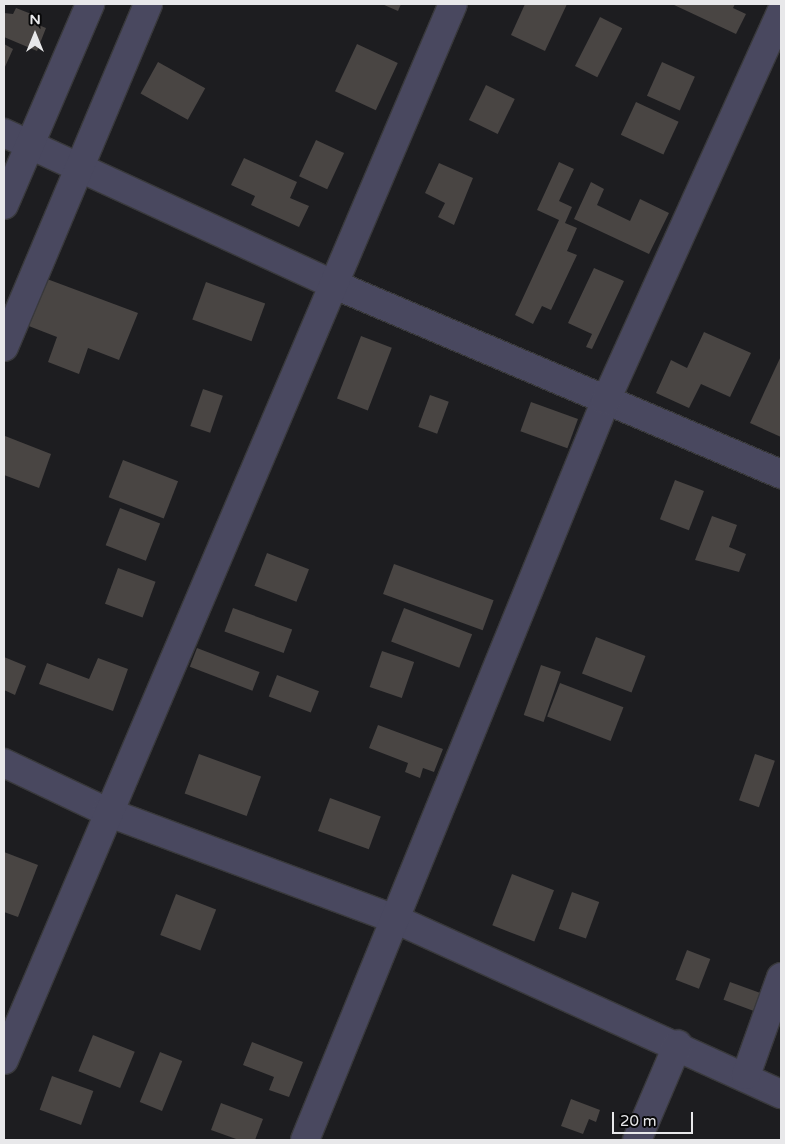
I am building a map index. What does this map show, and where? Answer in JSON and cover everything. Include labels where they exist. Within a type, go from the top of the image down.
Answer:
[{"type":"street","points":[[4,205],[90,4]]},
{"type":"street","points":[[4,347],[148,4]]},
{"type":"street","points":[[4,1060],[107,812],[453,4]]},
{"type":"street","points":[[305,1140],[606,400],[781,12]]},
{"type":"street","points":[[4,133],[333,284],[781,474]]},
{"type":"street","points":[[4,764],[107,812],[395,919],[678,1044],[746,1075],[781,1094]]},
{"type":"street","points":[[746,1075],[781,977]]},
{"type":"street","points":[[637,1140],[678,1044]]},
{"type":"building","points":[[382,4],[401,4],[398,11]]},
{"type":"building","points":[[525,4],[567,4],[545,51],[511,35]]},
{"type":"building","points":[[672,4],[735,4],[733,8],[746,14],[736,34]]},
{"type":"building","points":[[16,8],[34,15],[31,22],[46,28],[37,51],[4,37],[4,13],[13,14]]},
{"type":"building","points":[[600,17],[622,28],[597,77],[575,66]]},
{"type":"building","points":[[4,44],[13,49],[4,69]]},
{"type":"building","points":[[357,44],[398,63],[376,110],[335,91]]},
{"type":"building","points":[[158,62],[205,88],[188,120],[141,93]]},
{"type":"building","points":[[662,62],[695,77],[680,110],[647,96]]},
{"type":"building","points":[[486,85],[515,99],[498,134],[469,120]]},
{"type":"building","points":[[636,102],[679,122],[663,154],[621,135]]},
{"type":"building","points":[[316,140],[344,153],[327,189],[299,176]]},
{"type":"building","points":[[244,158],[297,182],[290,198],[309,206],[299,227],[251,205],[255,196],[231,185]]},
{"type":"building","points":[[559,162],[574,169],[559,201],[572,207],[565,223],[577,228],[567,251],[577,255],[551,310],[542,306],[533,324],[515,315],[559,220],[537,210]]},
{"type":"building","points":[[439,163],[473,178],[454,225],[438,217],[445,203],[425,193]]},
{"type":"building","points":[[591,182],[604,189],[597,205],[630,221],[640,199],[669,213],[649,254],[574,219]]},
{"type":"building","points":[[594,268],[624,281],[592,349],[586,347],[592,334],[568,323]]},
{"type":"building","points":[[39,276],[138,313],[119,360],[88,348],[79,374],[48,362],[57,337],[21,323]]},
{"type":"building","points":[[206,282],[265,304],[252,341],[192,320]]},
{"type":"building","points":[[704,332],[751,353],[730,397],[701,384],[689,408],[656,393],[671,360],[687,368]]},
{"type":"building","points":[[361,336],[392,348],[368,410],[337,399]]},
{"type":"building","points":[[781,356],[781,437],[750,423]]},
{"type":"building","points":[[203,389],[223,396],[210,433],[190,426]]},
{"type":"building","points":[[430,395],[449,402],[437,434],[418,427]]},
{"type":"building","points":[[531,402],[578,419],[567,448],[520,431]]},
{"type":"building","points":[[5,436],[51,454],[39,488],[4,475]]},
{"type":"building","points":[[123,460],[178,481],[164,518],[109,497]]},
{"type":"building","points":[[675,480],[704,491],[689,530],[660,519]]},
{"type":"building","points":[[120,508],[160,523],[146,561],[106,545]]},
{"type":"building","points":[[712,516],[737,525],[729,547],[746,554],[739,572],[695,560]]},
{"type":"building","points":[[267,553],[309,569],[296,602],[254,586]]},
{"type":"building","points":[[394,564],[494,600],[483,630],[383,594]]},
{"type":"building","points":[[118,568],[156,582],[143,617],[105,604]]},
{"type":"building","points":[[233,608],[292,630],[284,653],[224,631]]},
{"type":"building","points":[[404,608],[472,634],[459,668],[391,642]]},
{"type":"building","points":[[596,637],[645,656],[632,692],[582,673]]},
{"type":"building","points":[[197,648],[260,672],[252,691],[190,667]]},
{"type":"building","points":[[382,651],[414,662],[402,698],[370,687]]},
{"type":"building","points":[[4,657],[26,666],[15,695],[4,690]]},
{"type":"building","points":[[98,658],[128,669],[113,711],[39,684],[47,663],[89,679]]},
{"type":"building","points":[[541,665],[561,672],[544,722],[524,715]]},
{"type":"building","points":[[277,675],[319,691],[311,713],[269,696]]},
{"type":"building","points":[[560,683],[623,707],[611,741],[547,717]]},
{"type":"building","points":[[378,725],[443,749],[434,772],[423,768],[420,778],[405,772],[408,763],[369,748]]},
{"type":"building","points":[[199,754],[261,777],[247,816],[185,793]]},
{"type":"building","points":[[755,754],[775,761],[759,807],[739,800]]},
{"type":"building","points":[[330,798],[381,816],[369,849],[318,831]]},
{"type":"building","points":[[4,852],[38,865],[18,917],[4,912]]},
{"type":"building","points":[[512,874],[554,890],[534,941],[492,925]]},
{"type":"building","points":[[572,892],[599,902],[586,939],[559,929]]},
{"type":"building","points":[[176,894],[216,909],[200,950],[160,935]]},
{"type":"building","points":[[687,950],[710,959],[699,989],[676,980]]},
{"type":"building","points":[[730,982],[761,993],[755,1011],[724,1000]]},
{"type":"building","points":[[93,1035],[135,1052],[120,1088],[78,1071]]},
{"type":"building","points":[[252,1042],[303,1062],[289,1097],[269,1090],[274,1077],[243,1065]]},
{"type":"building","points":[[160,1052],[182,1061],[162,1111],[140,1102]]},
{"type":"building","points":[[52,1076],[93,1091],[81,1125],[40,1110]]},
{"type":"building","points":[[571,1099],[600,1110],[596,1122],[589,1119],[583,1134],[561,1126]]},
{"type":"building","points":[[221,1103],[263,1119],[255,1140],[239,1140],[211,1130]]}]
